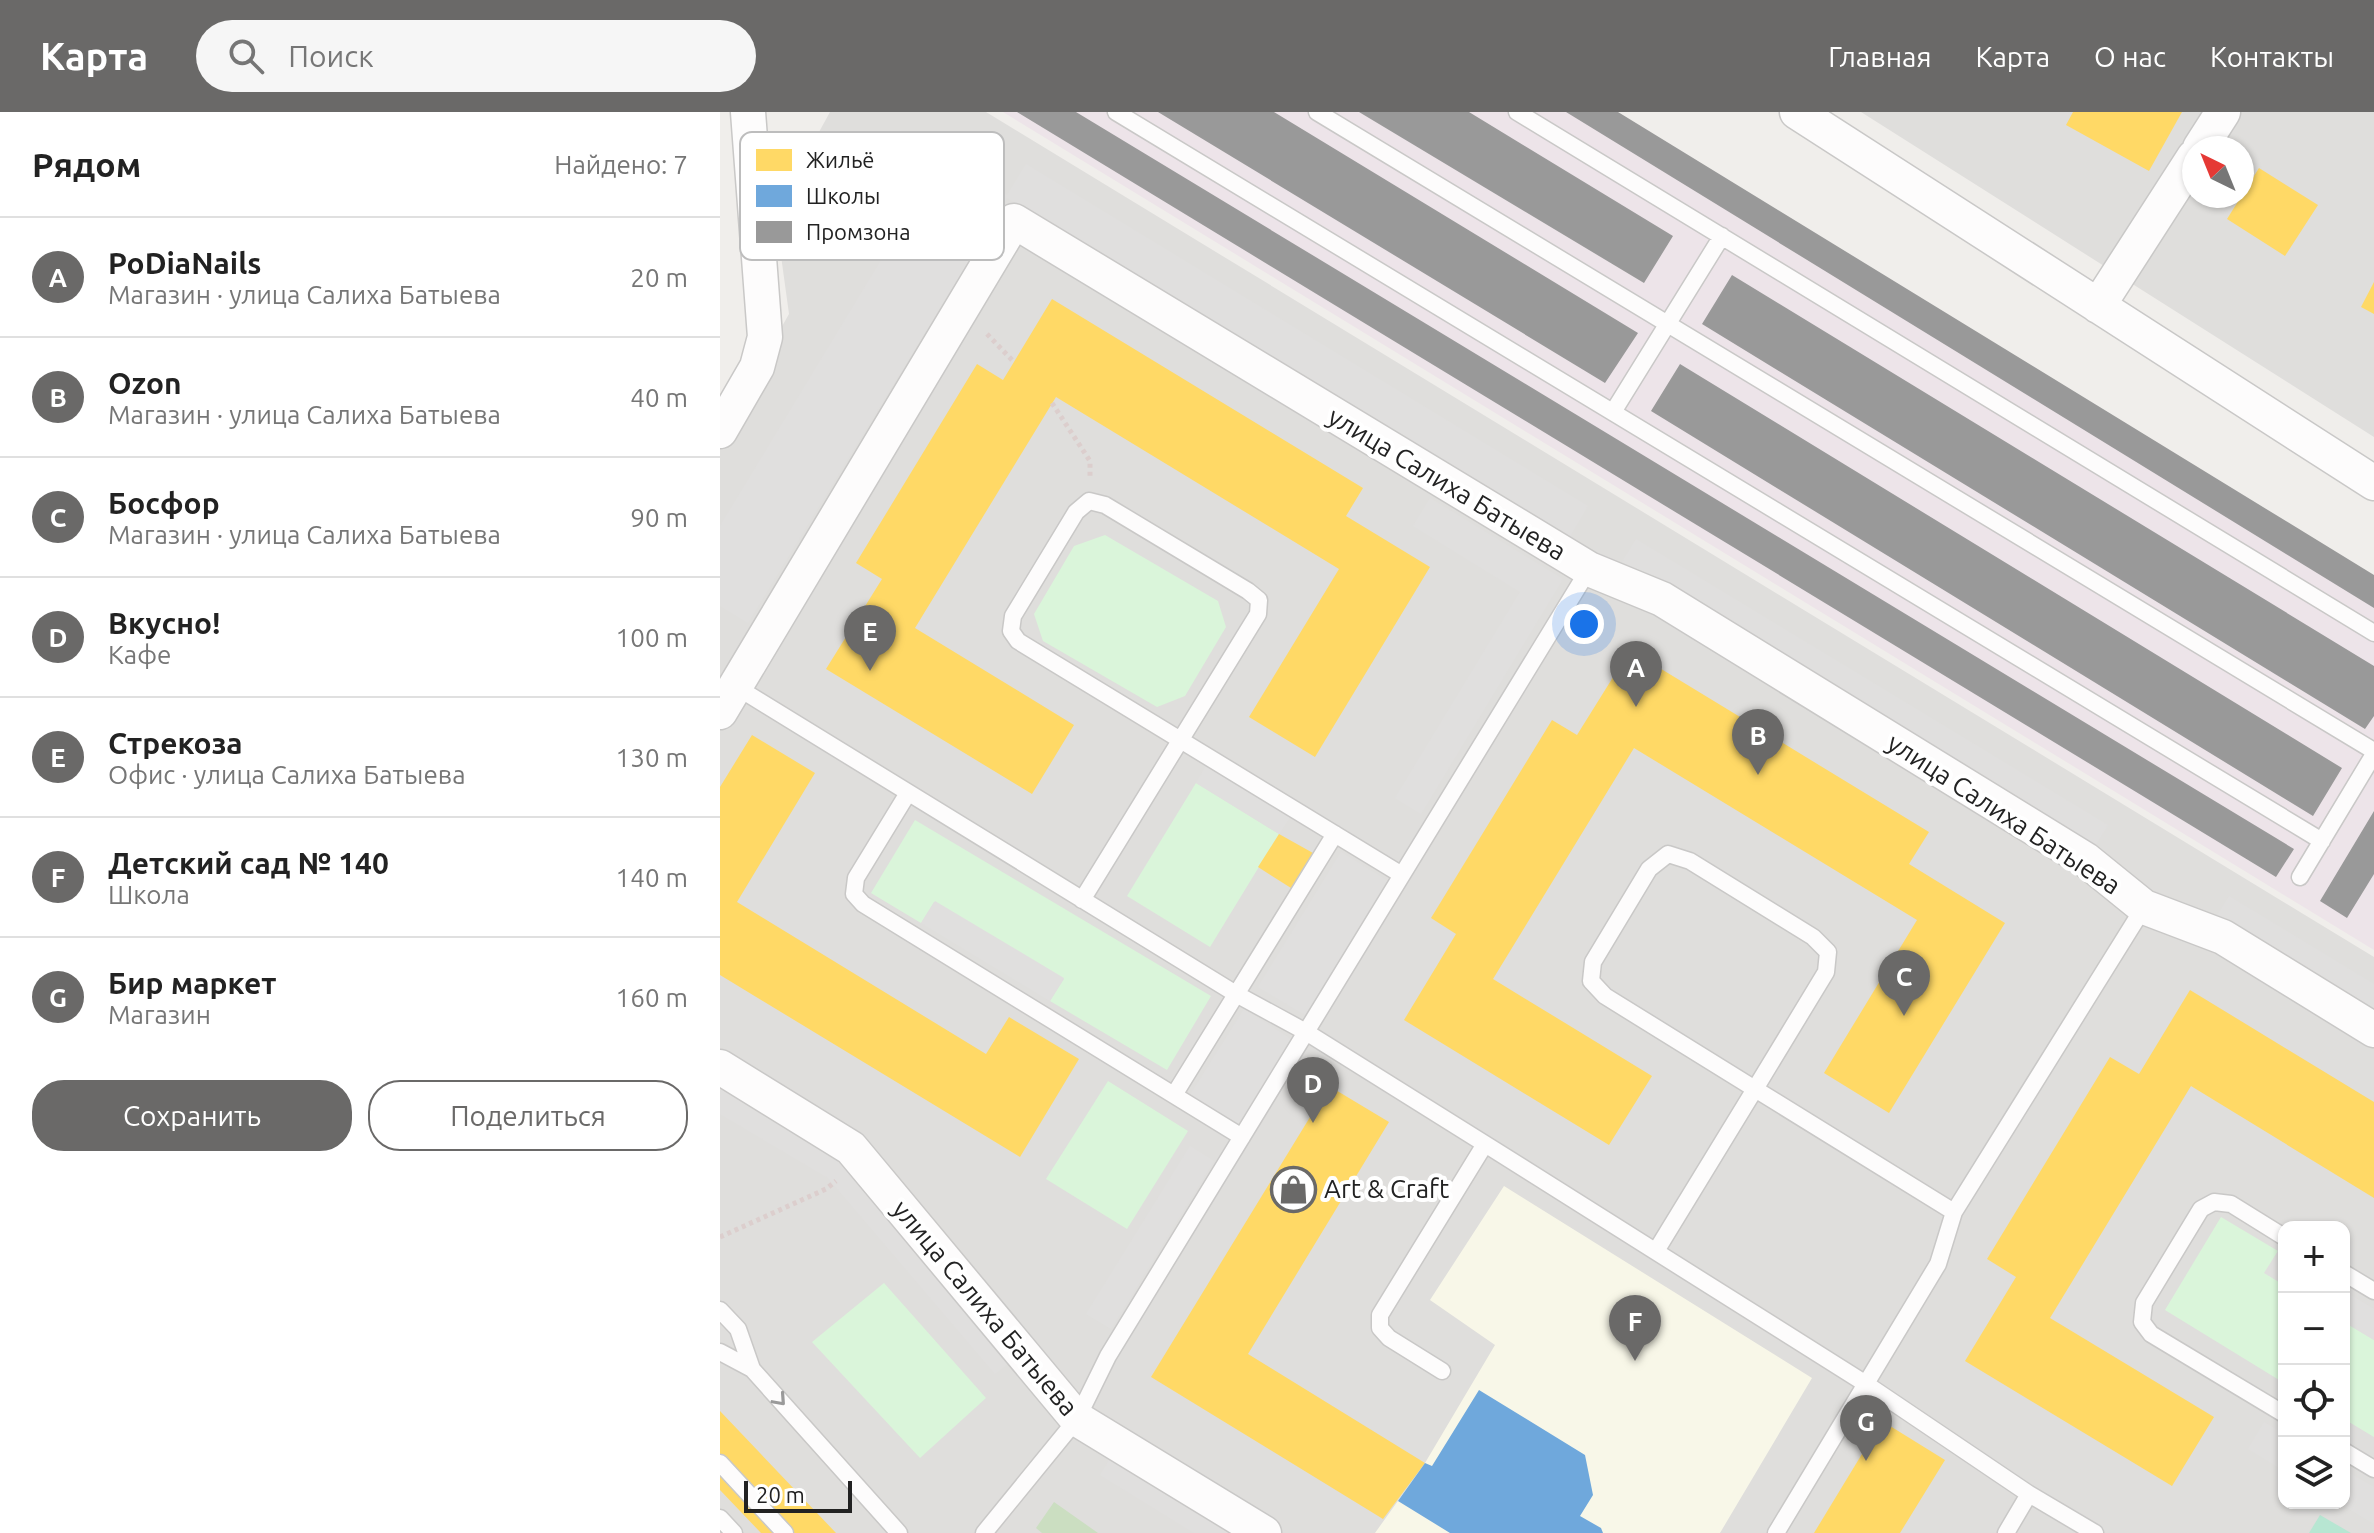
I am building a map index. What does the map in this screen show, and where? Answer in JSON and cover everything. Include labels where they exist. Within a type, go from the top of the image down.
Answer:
[{"type":"street","points":[[748,112],[750,132]]},
{"type":"street","points":[[2208,136],[2223,112]]},
{"type":"street","points":[[1802,113],[2374,483]]},
{"type":"street","points":[[2098,306],[2182,176]]},
{"type":"street","name":"улица Салиха Батыева","points":[[1004,238],[1014,221],[1589,569],[1662,599],[2086,860],[2144,907],[2223,937],[2374,1030]]},
{"type":"street","points":[[720,431],[757,367],[765,337],[759,260]]},
{"type":"street","name":"улица Салиха Батыева","points":[[728,699],[991,260]]},
{"type":"street","name":"улица Салиха Батыева","points":[[720,1067],[851,1148],[1077,1419],[1264,1533]]},
{"type":"lane","points":[[1116,112],[2322,841]]},
{"type":"lane","points":[[1317,112],[2374,753],[2300,877]]},
{"type":"lane","points":[[1517,112],[2374,633]]},
{"type":"lane","points":[[1613,412],[1722,236]]},
{"type":"lane","points":[[1082,900],[1181,740],[1258,614],[1259,600],[1105,505],[1089,501],[1076,512],[1013,616],[1011,631],[1018,641],[1181,740],[1402,875]]},
{"type":"lane","points":[[984,1533],[1077,1419],[1108,1356],[1589,569]]},
{"type":"lane","points":[[728,699],[908,793],[1236,994],[1306,1032],[1866,1384],[2029,1494],[2095,1533]]},
{"type":"lane","points":[[908,793],[856,878],[854,894],[863,904],[1242,1137]]},
{"type":"lane","points":[[1174,1095],[1335,834]]},
{"type":"lane","points":[[1656,1251],[1755,1089],[1826,972],[1828,952],[1813,937],[1702,868],[1668,854],[1649,869],[1593,962],[1591,981],[1605,996],[1755,1089],[1954,1212]]},
{"type":"lane","points":[[1776,1533],[1938,1264],[1954,1212],[2144,907]]},
{"type":"lane","points":[[1442,1371],[1389,1338],[1380,1328],[1380,1315],[1485,1144]]},
{"type":"lane","points":[[2278,1233],[2231,1204],[2214,1202],[2201,1209],[2144,1303],[2142,1322],[2151,1334],[2278,1410]]},
{"type":"lane","points":[[2350,1277],[2374,1291]]},
{"type":"lane","points":[[720,1310],[738,1329],[752,1369]]},
{"type":"lane","points":[[720,1352],[752,1369],[899,1533]]},
{"type":"lane","points":[[2350,1455],[2374,1469]]},
{"type":"lane","points":[[720,1463],[785,1533]]},
{"type":"lane","points":[[2006,1533],[2029,1494]]},
{"type":"lane","points":[[720,1518],[734,1533]]},
{"type":"path","points":[[1052,403],[1090,461],[1089,501]]},
{"type":"path","points":[[720,1237],[826,1189],[861,1159]]},
{"type":"shaded area","points":[[830,112],[986,112],[2374,957],[2374,1533],[720,1533],[720,436],[789,314],[782,260],[1004,260],[1004,132],[819,132]]},
{"type":"shaded area","points":[[1003,112],[1613,112],[2374,581],[2374,950]]},
{"type":"shaded area","points":[[1861,112],[2374,112],[2374,437]]},
{"type":"shaded area","points":[[1026,164],[1588,506],[1569,538],[1007,198],[1004,203],[1004,193],[1007,195]]},
{"type":"shaded area","points":[[881,260],[969,260],[748,623],[720,606],[720,526]]},
{"type":"shaded area","points":[[1430,498],[1563,579],[1421,814],[1395,798],[1520,592],[1413,526]]},
{"type":"shaded area","points":[[1636,539],[2108,825],[2094,848],[1622,562]]},
{"type":"shaded area","points":[[1207,764],[1291,816],[1279,834],[1196,783]]},
{"type":"shaded area","points":[[1341,852],[1388,881],[1305,1015],[1258,987]]},
{"type":"shaded area","points":[[2229,896],[2374,984],[2374,1015],[2215,919]]},
{"type":"shaded area","points":[[935,901],[1064,978],[1050,1001],[921,923]]},
{"type":"shaded area","points":[[1244,1009],[1291,1039],[1238,1124],[1190,1095]]},
{"type":"shaded area","points":[[720,1086],[845,1159],[1014,1359],[995,1374],[828,1178],[720,1114]]},
{"type":"shaded area","points":[[1190,1146],[1214,1161],[1111,1329],[1086,1314]]},
{"type":"shaded area","points":[[1504,1186],[1812,1378],[1720,1533],[1375,1533],[1425,1463],[1495,1345],[1430,1300]]},
{"type":"shaded area","points":[[2278,1251],[2278,1281],[2264,1273]]},
{"type":"shaded area","points":[[2350,1295],[2374,1309],[2374,1340],[2350,1326]]},
{"type":"shaded area","points":[[2264,1422],[2278,1430],[2278,1467],[2248,1449]]},
{"type":"shaded area","points":[[1113,1454],[1240,1533],[1194,1533],[1100,1475]]},
{"type":"shaded area","points":[[2350,1473],[2374,1487],[2374,1524],[2349,1509]]},
{"type":"green space","points":[[1105,535],[1218,601],[1226,627],[1185,696],[1157,707],[1043,641],[1034,614],[1074,546]]},
{"type":"green space","points":[[1196,783],[1279,834],[1210,947],[1127,896]]},
{"type":"green space","points":[[915,820],[1211,996],[1167,1070],[1050,1001],[1064,979],[934,902],[921,923],[871,893]]},
{"type":"green space","points":[[1108,1081],[1188,1131],[1127,1229],[1046,1179]]},
{"type":"green space","points":[[2221,1217],[2278,1251],[2265,1273],[2278,1281],[2278,1379],[2165,1310]]},
{"type":"green space","points":[[884,1283],[986,1398],[920,1458],[812,1342]]},
{"type":"green space","points":[[2350,1326],[2374,1340],[2374,1437],[2350,1423]]},
{"type":"green space","points":[[1054,1502],[1098,1533],[1042,1533],[1036,1528]]},
{"type":"green space","points":[[2320,1515],[2351,1533],[2309,1533]]},
{"type":"building: Жильё","points":[[2073,112],[2182,112],[2149,171],[2066,125]]},
{"type":"building: Жильё","points":[[2259,168],[2318,205],[2285,256],[2227,219],[2234,208],[2254,208],[2254,176]]},
{"type":"building: Жильё","points":[[2374,282],[2374,314],[2361,307]]},
{"type":"building: Жильё","points":[[1052,299],[1363,488],[1346,516],[1430,567],[1315,757],[1249,717],[1339,569],[1056,397],[915,628],[1074,725],[1032,794],[826,669],[882,579],[856,563],[977,364],[1003,380]]},
{"type":"building: Жильё","points":[[1630,650],[1929,832],[1909,864],[2005,923],[1889,1113],[1824,1073],[1917,920],[1634,748],[1493,979],[1652,1076],[1609,1145],[1404,1020],[1456,934],[1431,918],[1552,720],[1577,735]]},
{"type":"building: Жильё","points":[[752,735],[815,773],[737,902],[986,1054],[1009,1017],[1079,1059],[1020,1157],[720,975],[720,787]]},
{"type":"building: Жильё","points":[[1279,834],[1313,853],[1291,888],[1258,867]]},
{"type":"building: Жильё","points":[[2190,990],[2374,1102],[2374,1198],[2191,1086],[2050,1318],[2214,1417],[2172,1486],[1965,1361],[2016,1277],[1987,1259],[2110,1057],[2139,1074]]},
{"type":"building: Жильё","points":[[1329,1086],[1389,1122],[1248,1354],[1425,1463],[1383,1519],[1151,1377]]},
{"type":"building: Жильё","points":[[720,1411],[836,1533],[761,1533],[720,1490]]},
{"type":"building: Жильё","points":[[1882,1421],[1945,1460],[1900,1533],[1814,1533]]},
{"type":"building: Школы","points":[[1479,1390],[1585,1455],[1593,1495],[1580,1516],[1601,1528],[1603,1533],[1450,1533],[1398,1501],[1425,1463],[1432,1466]]},
{"type":"building: Промзона","points":[[1017,112],[1076,112],[2294,849],[2276,877]]},
{"type":"building: Промзона","points":[[1158,112],[1274,112],[1638,333],[1605,383]]},
{"type":"building: Промзона","points":[[1359,112],[1469,112],[1673,236],[1644,283]]},
{"type":"building: Промзона","points":[[1566,112],[1618,112],[2374,575],[2374,608]]},
{"type":"building: Промзона","points":[[1732,275],[2374,666],[2374,716],[2365,729],[1702,324]]},
{"type":"building: Промзона","points":[[1680,364],[2342,768],[2313,816],[1651,411]]},
{"type":"building: Промзона","points":[[2374,811],[2374,874],[2347,918],[2320,901]]},
{"type":"place","name":"Стрекоза","points":[[870,671]]},
{"type":"place","name":"PoDiaNails","points":[[1636,707]]},
{"type":"place","name":"Ozon","points":[[1758,775]]},
{"type":"place","name":"Босфор","points":[[1904,1016]]},
{"type":"place","name":"Вкусно!","points":[[1313,1123]]},
{"type":"place","name":"Art & Craft","points":[[1293,1189]]},
{"type":"place","name":"Детский сад № 140","points":[[1635,1361]]},
{"type":"place","name":"Бир маркет","points":[[1866,1461]]}]
